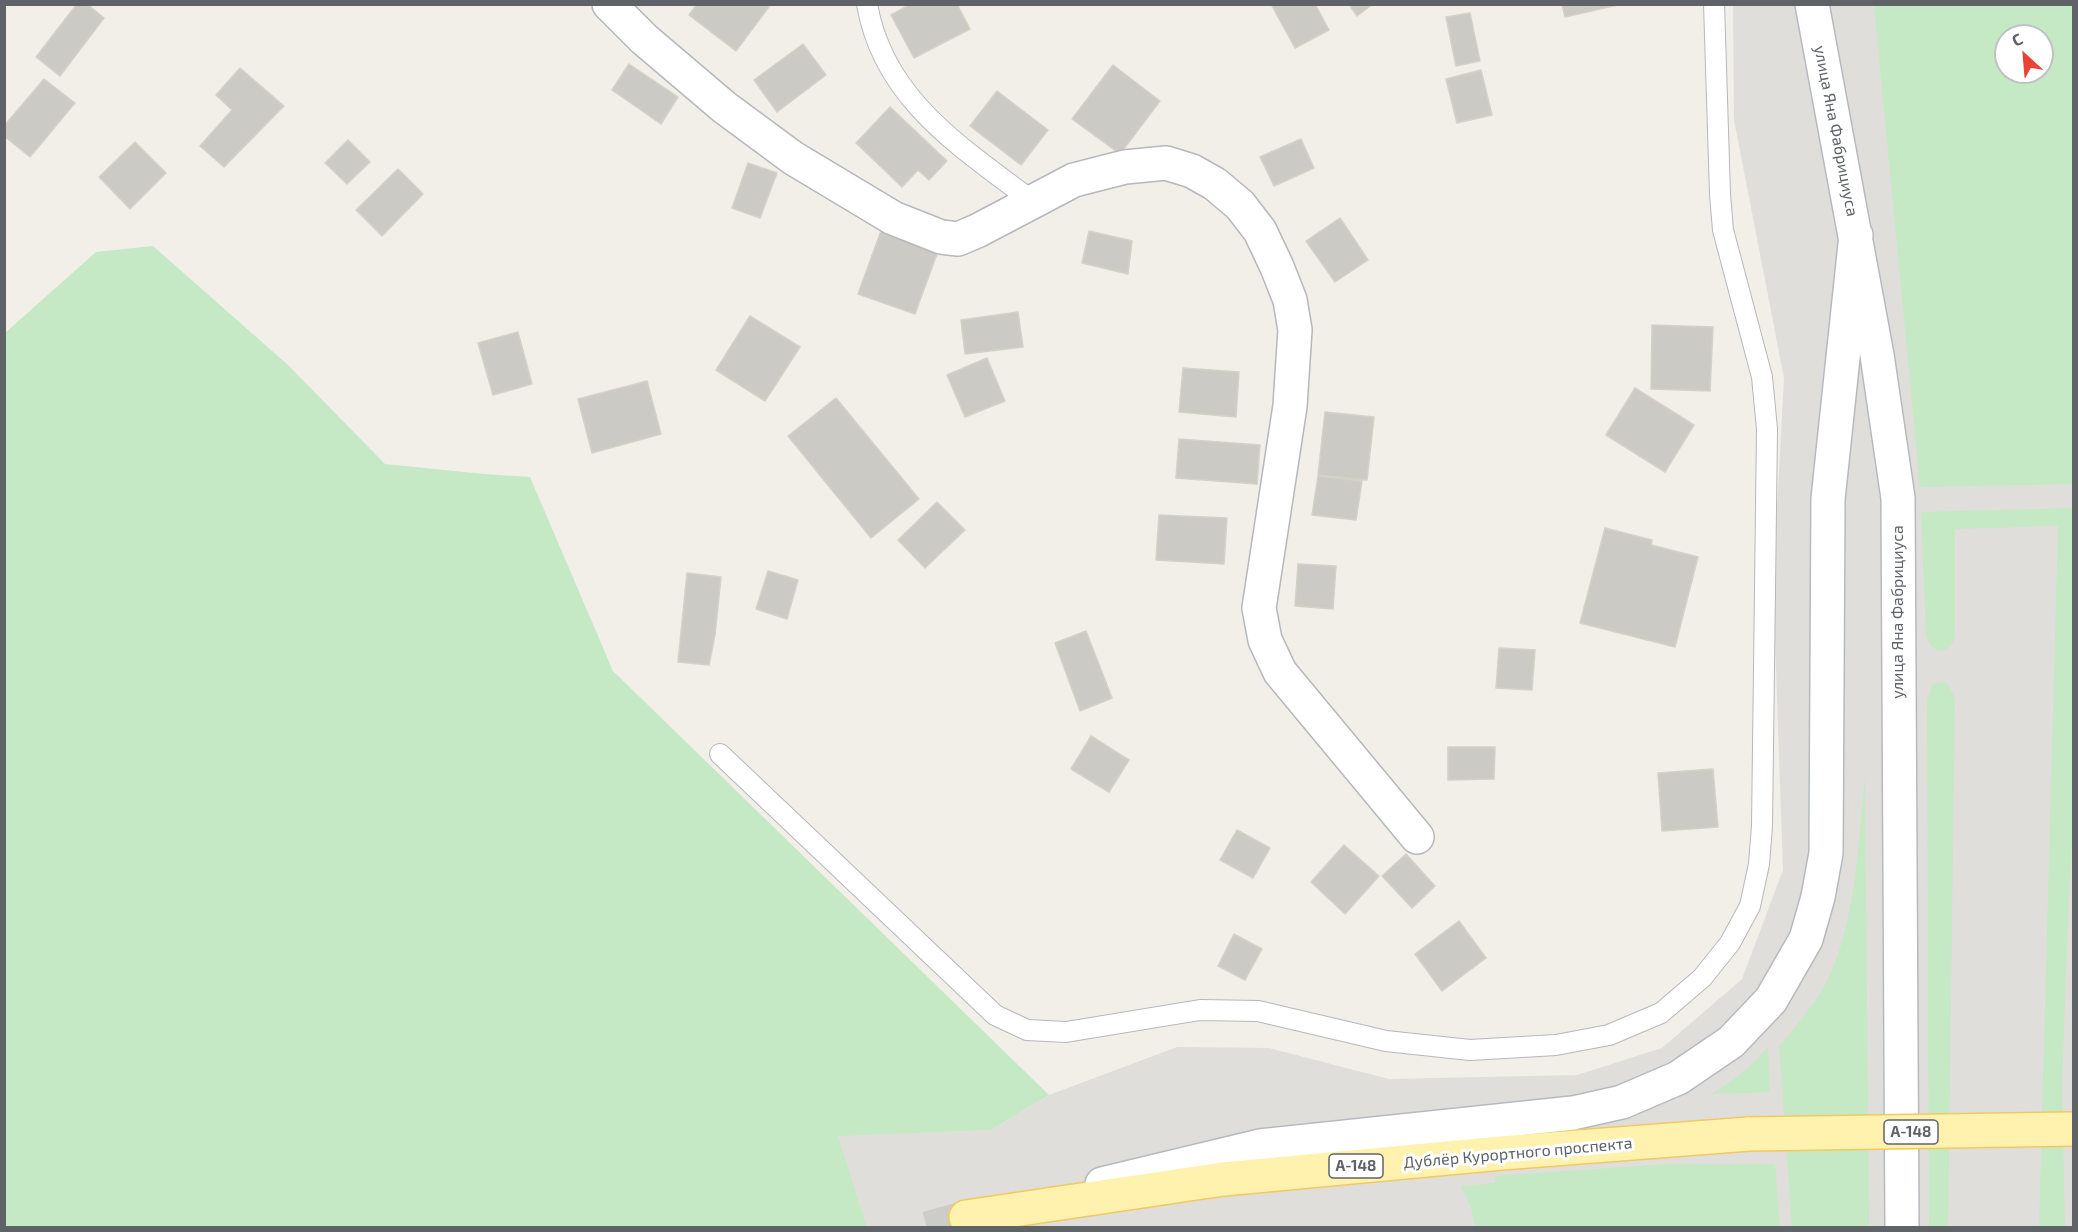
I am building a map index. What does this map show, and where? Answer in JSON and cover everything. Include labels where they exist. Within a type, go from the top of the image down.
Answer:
[{"type":"main road","points":[[609,4],[644,39],[724,107],[793,158],[893,218],[942,237],[958,239],[1074,180],[1125,167],[1166,163],[1192,171],[1215,184],[1240,205],[1260,231],[1277,267],[1290,300],[1295,330],[1290,406],[1259,608],[1265,640],[1280,672],[1417,837]]},
{"type":"main road","name":"улица Яна Фабрициуса","points":[[1812,4],[1877,355],[1898,498],[1902,1227]]},
{"type":"main road","name":"Дублёр Курортного проспекта","points":[[1856,235],[1828,499],[1826,853],[1818,897],[1806,939],[1771,1000],[1731,1042],[1678,1078],[1622,1102],[1573,1113],[1260,1146],[966,1217],[1223,1179],[1501,1153],[1749,1134],[2073,1129]]},
{"type":"lane","points":[[867,4],[875,41],[900,86],[925,117],[950,139],[1032,201]]},
{"type":"lane","points":[[720,754],[994,1015],[1027,1030],[1066,1032],[1200,1010],[1258,1011],[1386,1041],[1470,1050],[1556,1045],[1609,1035],[1661,1013],[1702,978],[1730,943],[1750,906],[1759,864],[1762,826],[1767,429],[1762,377],[1723,230],[1714,4]]},
{"type":"shaded area","points":[[1733,5],[2073,5],[2073,1227],[867,1227],[837,1135],[991,1130],[1049,1095],[1177,1047],[1269,1048],[1389,1079],[1577,1075],[1662,1048],[1742,979],[1783,870],[1773,584],[1784,378],[1734,120]]},
{"type":"green space","points":[[1874,5],[2073,5],[2073,484],[1920,487]]},
{"type":"green space","points":[[153,246],[288,365],[385,464],[530,477],[613,671],[1049,1095],[991,1130],[838,1136],[867,1227],[5,1227],[5,333],[96,252]]},
{"type":"green space","points":[[2073,508],[2074,810],[2062,1087],[2065,1227],[2039,1227],[2058,526],[1955,529],[1955,638],[1948,648],[1939,650],[1931,645],[1926,634],[1921,512]]},
{"type":"green space","points":[[1940,682],[1947,683],[1955,698],[1948,1228],[1929,1227],[1927,699],[1933,685]]},
{"type":"green space","points":[[1865,777],[1869,1227],[1792,1227],[1779,1046],[1821,992],[1833,969],[1842,943],[1854,888]]},
{"type":"green space","points":[[1768,1047],[1770,1092],[1711,1094],[1742,1073]]},
{"type":"green space","points":[[1669,1164],[1775,1164],[1780,1227],[1475,1227],[1471,1208],[1461,1186],[1496,1183],[1495,1176]]},
{"type":"building","points":[[77,4],[87,4],[104,18],[60,76],[36,57]]},
{"type":"building","points":[[697,4],[771,4],[736,51],[689,15]]},
{"type":"building","points":[[911,4],[957,4],[970,29],[914,58],[891,15]]},
{"type":"building","points":[[1271,4],[1315,4],[1329,30],[1295,48]]},
{"type":"building","points":[[1349,4],[1373,4],[1357,16]]},
{"type":"building","points":[[1562,4],[1622,4],[1565,17]]},
{"type":"building","points":[[1470,13],[1480,61],[1456,66],[1446,17]]},
{"type":"building","points":[[803,44],[826,75],[777,112],[754,80]]},
{"type":"building","points":[[629,64],[678,97],[661,124],[612,90]]},
{"type":"building","points":[[1113,65],[1160,101],[1120,154],[1072,119]]},
{"type":"building","points":[[240,68],[284,106],[224,167],[200,146],[232,110],[216,95]]},
{"type":"building","points":[[1481,70],[1492,115],[1457,123],[1446,79]]},
{"type":"building","points":[[44,79],[75,103],[30,157],[4,136],[4,126]]},
{"type":"building","points":[[997,91],[1048,130],[1021,165],[970,126]]},
{"type":"building","points":[[890,107],[947,161],[929,180],[918,170],[902,187],[856,143]]},
{"type":"building","points":[[1301,139],[1314,168],[1274,186],[1260,157]]},
{"type":"building","points":[[348,140],[370,162],[347,184],[325,163]]},
{"type":"building","points":[[135,142],[166,173],[130,209],[99,177]]},
{"type":"building","points":[[748,163],[777,173],[760,218],[732,208]]},
{"type":"building","points":[[398,169],[423,194],[382,236],[356,210]]},
{"type":"building","points":[[1340,218],[1368,260],[1335,282],[1306,241]]},
{"type":"building","points":[[881,231],[938,251],[915,314],[858,294]]},
{"type":"building","points":[[1089,231],[1132,241],[1128,274],[1082,263]]},
{"type":"building","points":[[1018,312],[1023,347],[965,354],[961,320]]},
{"type":"building","points":[[750,316],[800,347],[765,401],[716,370]]},
{"type":"building","points":[[1652,325],[1713,327],[1710,391],[1651,389]]},
{"type":"building","points":[[518,332],[532,384],[493,395],[478,343]]},
{"type":"building","points":[[987,358],[1005,401],[965,417],[947,375]]},
{"type":"building","points":[[1183,368],[1239,372],[1236,417],[1179,412]]},
{"type":"building","points":[[647,381],[661,434],[592,453],[578,399]]},
{"type":"building","points":[[1635,388],[1694,425],[1665,472],[1606,435]]},
{"type":"building","points":[[836,398],[919,499],[871,538],[788,436]]},
{"type":"building","points":[[1325,412],[1374,417],[1367,480],[1318,475]]},
{"type":"building","points":[[1179,439],[1260,445],[1257,484],[1176,478]]},
{"type":"building","points":[[1318,476],[1362,481],[1356,520],[1312,515]]},
{"type":"building","points":[[937,502],[965,530],[925,568],[898,540]]},
{"type":"building","points":[[1159,515],[1227,518],[1224,564],[1156,560]]},
{"type":"building","points":[[1605,528],[1652,540],[1651,545],[1698,557],[1675,647],[1580,623]]},
{"type":"building","points":[[1298,564],[1336,566],[1333,609],[1295,606]]},
{"type":"building","points":[[768,571],[798,580],[787,619],[756,609]]},
{"type":"building","points":[[687,573],[721,577],[715,635],[709,665],[678,662]]},
{"type":"building","points":[[1086,631],[1112,698],[1080,711],[1055,643]]},
{"type":"building","points":[[1499,648],[1535,650],[1532,690],[1496,688]]},
{"type":"building","points":[[1091,736],[1129,760],[1109,792],[1071,769]]},
{"type":"building","points":[[1448,747],[1495,747],[1494,779],[1448,780]]},
{"type":"building","points":[[1713,769],[1718,827],[1662,831],[1658,773]]},
{"type":"building","points":[[1237,830],[1270,848],[1253,878],[1220,860]]},
{"type":"building","points":[[1344,845],[1379,876],[1345,914],[1311,882]]},
{"type":"building","points":[[1406,854],[1435,886],[1412,908],[1382,876]]},
{"type":"building","points":[[1459,921],[1486,958],[1442,991],[1415,954]]},
{"type":"building","points":[[1234,934],[1262,949],[1245,980],[1218,966]]},
{"type":"tunnel","points":[[927,1228],[966,1217]]}]
